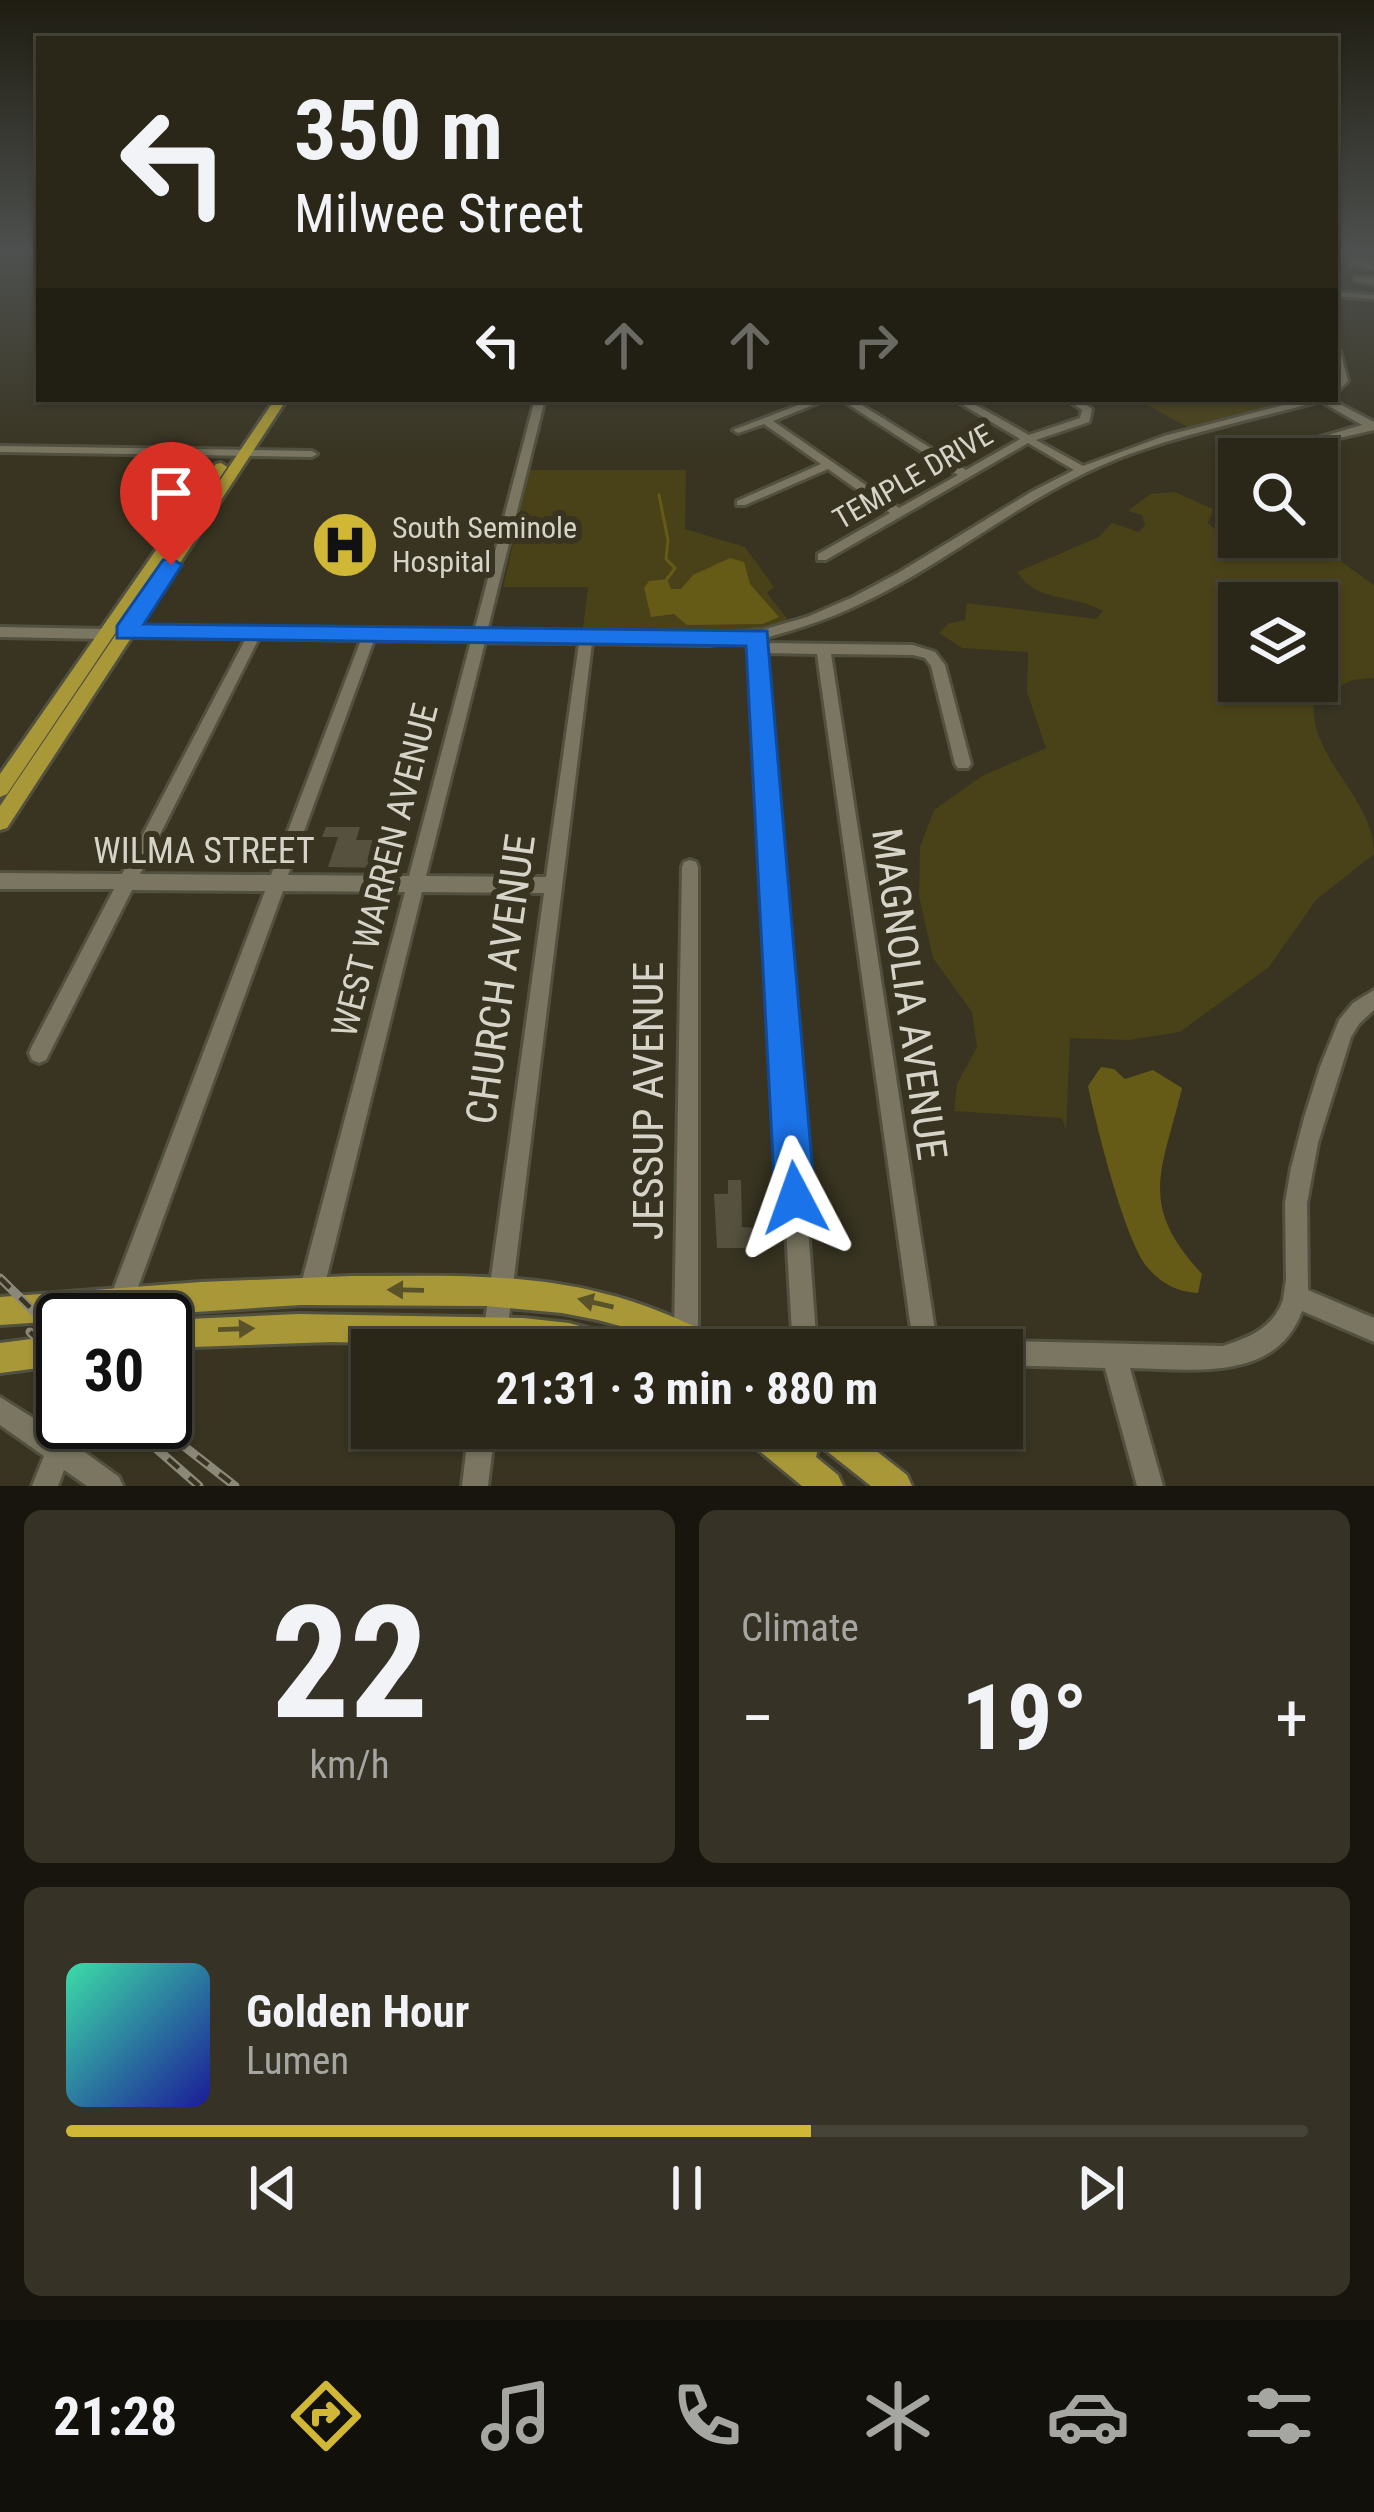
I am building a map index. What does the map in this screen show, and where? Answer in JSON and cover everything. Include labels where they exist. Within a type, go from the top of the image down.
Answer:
[{"type":"main road","points":[[240,450],[266,402]]},
{"type":"main road","points":[[0,789],[279,402]]},
{"type":"main road","points":[[0,822],[110,656],[118,627]]},
{"type":"main road","points":[[192,1294],[312,1288],[537,1292],[611,1306],[666,1329]]},
{"type":"main road","points":[[0,1311],[36,1307]]},
{"type":"main road","points":[[192,1332],[308,1326],[351,1329]]},
{"type":"main road","points":[[0,1358],[36,1353]]},
{"type":"main road","points":[[783,1449],[827,1486]]},
{"type":"main road","points":[[799,1462],[802,1449]]},
{"type":"main road","points":[[849,1449],[896,1486]]},
{"type":"street","name":"WEST WARREN AVENUE","points":[[312,1288],[539,402]]},
{"type":"street","points":[[738,430],[815,402]]},
{"type":"street","points":[[850,402],[966,475]]},
{"type":"street","points":[[963,402],[1082,470]]},
{"type":"street","name":"TEMPLE DRIVE","points":[[822,557],[1028,439],[1088,418],[1087,409],[1076,402]]},
{"type":"street","points":[[758,642],[877,594],[1082,470],[1311,402]]},
{"type":"street","points":[[1327,402],[1373,426]]},
{"type":"street","points":[[765,420],[898,513]]},
{"type":"street","points":[[1330,438],[1373,426]]},
{"type":"street","points":[[0,449],[266,450],[269,454],[315,450]]},
{"type":"street","points":[[741,503],[827,465]]},
{"type":"street","points":[[0,647],[6,632],[118,627],[913,650],[930,656],[938,665],[963,764]]},
{"type":"street","points":[[39,1053],[255,634]]},
{"type":"street","points":[[124,1293],[369,636]]},
{"type":"street","name":"CHURCH AVENUE","points":[[495,1329],[586,638]]},
{"type":"street","points":[[758,642],[804,1329]]},
{"type":"street","name":"MAGNOLIA AVENUE","points":[[823,649],[923,1329]]},
{"type":"street","name":"JESSUP AVENUE","points":[[690,868],[699,1329]]},
{"type":"street","name":"WILMA STREET","points":[[0,881],[552,885]]},
{"type":"street","points":[[1023,1354],[1223,1358],[1247,1352],[1280,1331],[1299,1298],[1296,1199],[1343,1031],[1356,1011],[1374,999]]},
{"type":"street","points":[[1299,1298],[1374,1330]]},
{"type":"street","points":[[1115,1359],[1150,1486]]},
{"type":"street","points":[[0,1410],[36,1434]]},
{"type":"street","points":[[45,1486],[59,1449],[110,1486]]},
{"type":"street","points":[[475,1486],[479,1449]]},
{"type":"shaded area","points":[[1142,402],[1298,402],[1195,431]]},
{"type":"shaded area","points":[[530,470],[686,470],[685,529],[745,547],[774,587],[767,593],[789,621],[749,630],[583,628],[588,587],[503,587]]},
{"type":"shaded area","points":[[1175,492],[1213,509],[1208,523],[1218,532],[1218,558],[1327,558],[1340,561],[1374,585],[1374,678],[1338,687],[1338,582],[1218,582],[1218,702],[1314,702],[1320,740],[1364,814],[1374,854],[1316,900],[1269,967],[1180,1032],[1128,1040],[1070,1038],[1066,1130],[1062,1118],[954,1111],[957,1084],[977,1047],[972,1012],[933,958],[919,896],[920,847],[934,810],[982,776],[1046,748],[1027,692],[1028,652],[962,648],[939,633],[949,623],[965,620],[967,603],[1096,619],[1103,611],[1034,589],[1017,572],[1099,537],[1112,523],[1139,532],[1145,525],[1142,515],[1128,511],[1150,494]]},
{"type":"shaded area","points":[[730,558],[744,562],[750,584],[779,617],[763,624],[687,625],[674,614],[651,617],[644,588],[649,581],[667,579],[671,589],[681,589],[693,575]]},
{"type":"shaded area","points":[[1101,1067],[1114,1069],[1125,1079],[1153,1070],[1182,1088],[1160,1186],[1169,1227],[1202,1274],[1198,1293],[1159,1279],[1130,1234],[1088,1086]]},
{"type":"building","points":[[326,827],[360,827],[356,840],[398,840],[391,868],[328,867],[338,837],[322,837]]},
{"type":"building","points":[[728,1180],[741,1180],[742,1227],[758,1228],[759,1248],[717,1248],[714,1194],[728,1194]]},
{"type":"waterway","points":[[659,495],[668,540],[666,559],[675,568],[667,579]]},
{"type":"railway","points":[[0,1278],[36,1313]]},
{"type":"railway","points":[[30,1332],[36,1338]]},
{"type":"railway","points":[[157,1449],[199,1486]]},
{"type":"railway","points":[[188,1449],[235,1486]]},
{"type":"place","name":"South Seminole Hospital","points":[[345,545]]},
{"type":"route","points":[[171,565],[126,632],[758,637],[795,1198]]}]
